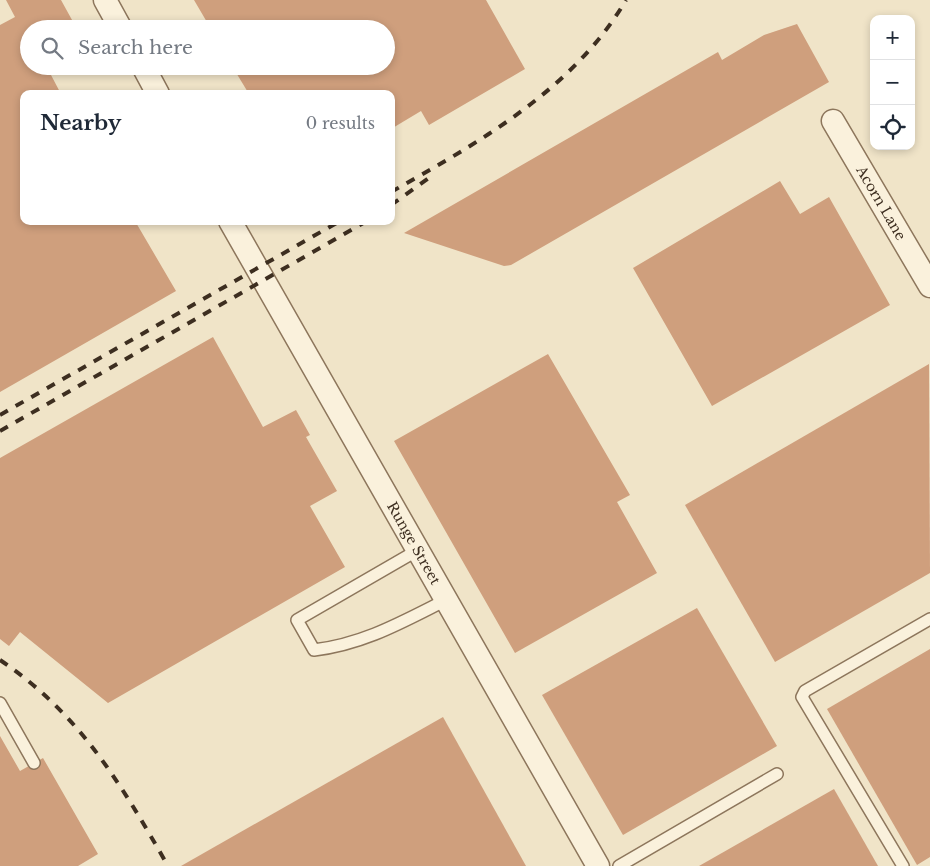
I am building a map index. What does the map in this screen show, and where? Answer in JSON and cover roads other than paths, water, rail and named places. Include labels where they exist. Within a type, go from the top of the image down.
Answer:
[{"type":"street","points":[[105,0],[116,20]]},
{"type":"street","points":[[147,75],[156,90]]},
{"type":"street","name":"Acorn Lane","points":[[833,121],[930,286]]},
{"type":"street","name":"Runge Street","points":[[232,225],[598,866]]},
{"type":"lane","points":[[418,550],[297,620],[314,650],[341,647],[377,635],[446,600]]},
{"type":"lane","points":[[903,866],[802,697],[805,691],[930,620]]},
{"type":"lane","points":[[0,702],[34,763]]},
{"type":"lane","points":[[619,866],[777,774]]},
{"type":"railway","points":[[395,190],[490,133],[552,87],[580,61],[605,32],[626,0]]},
{"type":"railway","points":[[395,202],[430,177]]},
{"type":"railway","points":[[0,415],[333,225]]},
{"type":"railway","points":[[0,431],[360,225]]},
{"type":"railway","points":[[0,660],[53,703],[76,727],[115,779],[168,866]]}]
